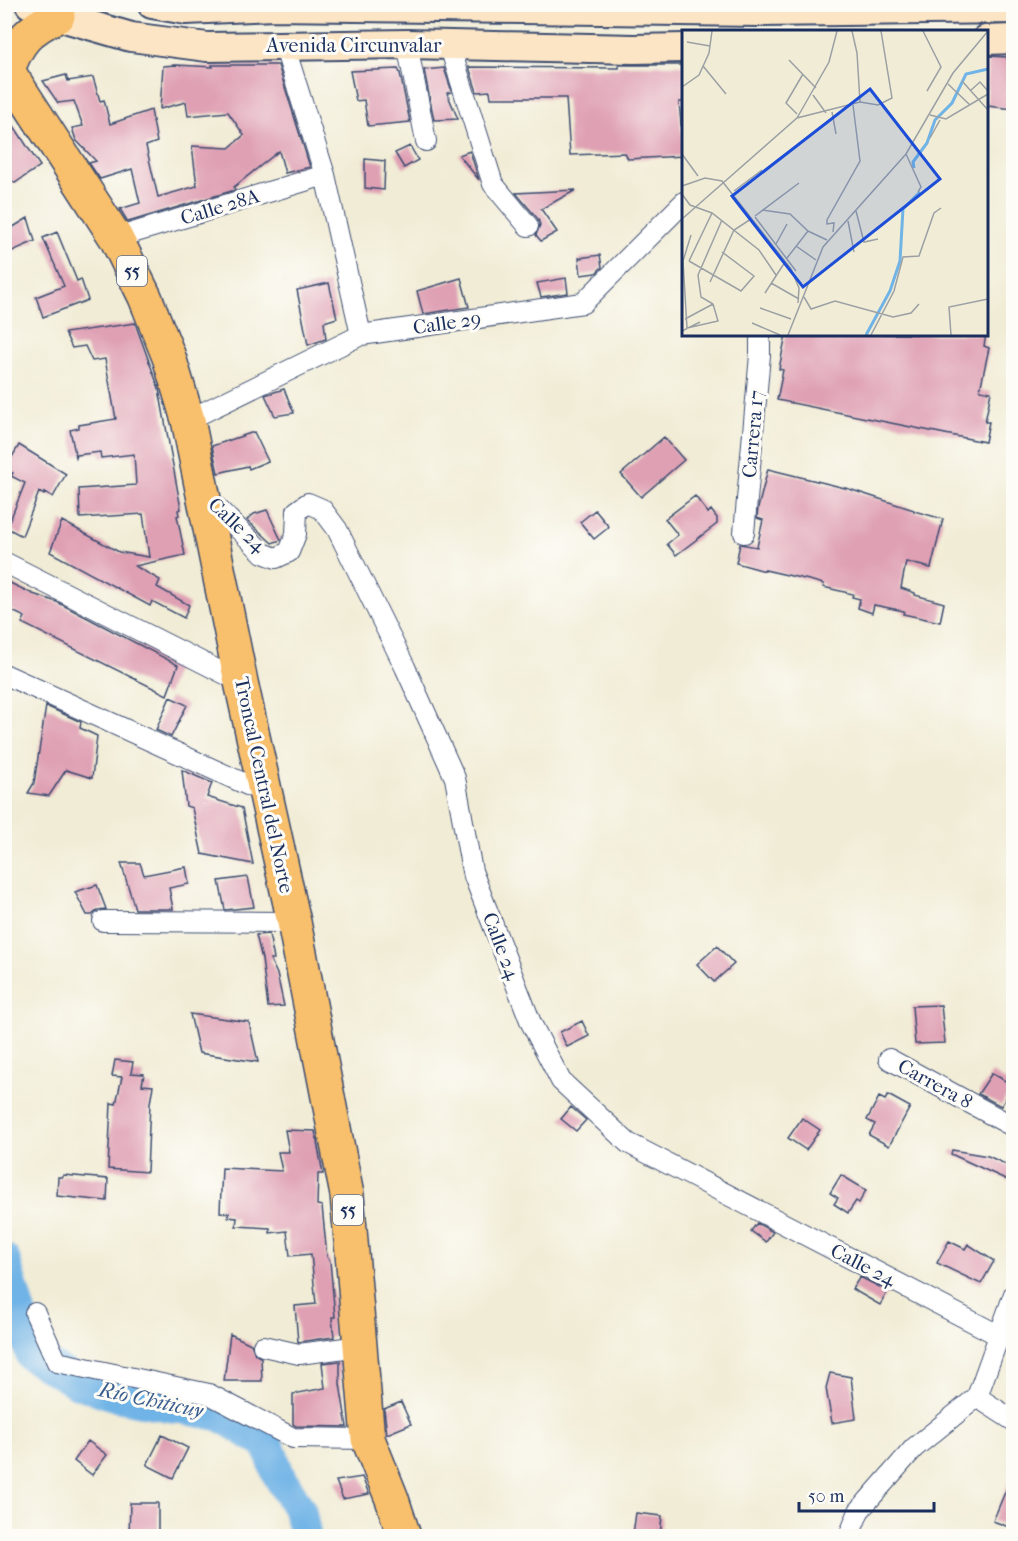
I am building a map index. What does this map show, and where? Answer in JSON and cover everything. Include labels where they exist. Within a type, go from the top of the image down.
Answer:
[{"type":"highway","points":[[6,63],[25,36],[40,24],[44,10]]},
{"type":"highway","name":"Troncal Central del Norte","points":[[6,63],[116,238],[145,297],[169,357],[188,420],[241,682],[294,922],[347,1195],[368,1439],[392,1498],[404,1536]]},
{"type":"main road","name":"Avenida Circunvalar","points":[[152,4],[186,10],[274,5],[633,9],[1014,9]]},
{"type":"main road","points":[[633,9],[634,49]]},
{"type":"main road","name":"Avenida Circunvalar","points":[[44,10],[131,38],[196,46],[449,44],[682,48]]},
{"type":"main road","points":[[988,40],[1014,39]]},
{"type":"street","points":[[407,44],[426,141]]},
{"type":"street","points":[[449,44],[493,184],[528,226]]},
{"type":"street","points":[[284,45],[325,175],[361,335]]},
{"type":"street","name":"Calle 28A","points":[[116,238],[325,175]]},
{"type":"street","name":"Calle 29","points":[[188,420],[361,335],[583,303],[682,204]]},
{"type":"street","name":"Carrera 17","points":[[744,533],[760,336]]},
{"type":"street","name":"Calle 24","points":[[203,495],[263,553],[276,558],[289,552],[296,534],[297,511],[308,503],[322,509],[337,530],[405,667],[454,778],[472,871],[531,1023],[561,1081],[628,1143],[1000,1336]]},
{"type":"street","points":[[4,562],[241,682]]},
{"type":"street","points":[[4,674],[266,793]]},
{"type":"street","points":[[102,921],[294,922]]},
{"type":"street","name":"Carrera 8","points":[[889,1059],[1014,1127]]},
{"type":"street","points":[[849,1536],[859,1511],[914,1448],[977,1397],[1014,1294]]},
{"type":"street","points":[[35,1313],[57,1362],[209,1394],[293,1438],[368,1439]]},
{"type":"street","points":[[262,1346],[299,1354],[360,1346]]},
{"type":"street","points":[[977,1397],[1014,1421]]},
{"type":"building","points":[[988,56],[1007,57],[1007,59],[1014,60],[1014,109],[988,106]]},
{"type":"building","points":[[212,65],[278,65],[310,167],[285,173],[279,151],[234,187],[235,190],[128,222],[120,209],[140,203],[132,169],[100,179],[89,163],[96,161],[76,140],[72,128],[83,126],[74,101],[58,103],[43,81],[66,75],[68,81],[93,77],[100,101],[104,100],[110,124],[151,110],[157,142],[146,146],[158,197],[197,186],[192,146],[229,148],[244,135],[228,112],[188,116],[186,102],[160,109],[163,66],[213,67]]},
{"type":"building","points":[[619,65],[682,65],[682,102],[679,102],[682,156],[628,159],[625,153],[570,155],[566,98],[491,98],[490,91],[477,92],[469,67],[619,68]]},
{"type":"building","points":[[444,68],[452,92],[447,93],[458,119],[434,120],[424,70]]},
{"type":"building","points":[[398,69],[410,122],[368,126],[364,100],[356,101],[350,71]]},
{"type":"building","points":[[14,126],[40,166],[15,183],[4,175],[4,133]]},
{"type":"building","points":[[410,146],[418,160],[404,168],[395,153]]},
{"type":"building","points":[[470,151],[479,180],[459,155]]},
{"type":"building","points":[[365,159],[385,161],[384,190],[365,188]]},
{"type":"building","points":[[576,190],[541,209],[557,232],[541,241],[536,235],[540,225],[538,219],[516,193]]},
{"type":"building","points":[[28,218],[35,241],[8,253],[5,232]]},
{"type":"building","points":[[57,232],[77,281],[81,279],[88,300],[43,317],[36,297],[64,286],[43,238]]},
{"type":"building","points":[[600,255],[602,267],[596,273],[581,275],[579,258]]},
{"type":"building","points":[[461,278],[469,307],[423,314],[417,291]]},
{"type":"building","points":[[566,278],[568,293],[541,297],[537,283]]},
{"type":"building","points":[[329,283],[337,318],[324,322],[326,339],[308,345],[297,290]]},
{"type":"building","points":[[135,323],[159,389],[181,509],[178,510],[179,515],[177,516],[185,555],[135,566],[160,580],[157,587],[189,605],[184,618],[152,601],[150,606],[50,552],[62,521],[119,552],[149,557],[143,514],[80,518],[79,489],[136,485],[134,454],[101,458],[100,452],[77,455],[76,458],[70,430],[79,428],[79,425],[116,419],[105,359],[92,361],[85,346],[72,348],[65,333]]},
{"type":"building","points":[[786,336],[986,336],[984,346],[989,348],[980,390],[991,392],[985,422],[989,422],[985,442],[777,400],[783,370],[779,369]]},
{"type":"building","points":[[284,389],[294,413],[275,416],[265,395]]},
{"type":"building","points":[[254,432],[268,461],[249,469],[248,466],[218,473],[212,446]]},
{"type":"building","points":[[664,437],[684,460],[641,497],[621,474]]},
{"type":"building","points":[[19,445],[66,474],[53,497],[45,492],[44,495],[39,492],[22,536],[7,528],[25,483],[11,476],[13,473],[5,469]]},
{"type":"building","points":[[768,469],[849,489],[943,519],[931,568],[906,562],[901,588],[915,595],[944,603],[940,622],[874,605],[872,613],[858,608],[860,599],[852,597],[853,594],[823,587],[824,584],[809,580],[736,563],[740,544],[757,547],[763,520],[757,518],[758,508]]},
{"type":"building","points":[[695,496],[708,513],[711,510],[717,518],[717,524],[676,555],[667,544],[678,535],[665,519]]},
{"type":"building","points":[[267,510],[281,540],[272,543],[247,520],[254,514]]},
{"type":"building","points":[[595,510],[609,527],[594,539],[580,522]]},
{"type":"building","points":[[4,580],[33,594],[57,602],[178,665],[167,695],[22,623],[25,617],[4,607]]},
{"type":"building","points":[[170,697],[187,705],[171,737],[156,730]]},
{"type":"building","points":[[46,706],[81,722],[80,728],[97,736],[92,778],[66,770],[49,796],[28,793],[34,783]]},
{"type":"building","points":[[182,770],[212,783],[207,797],[242,808],[253,864],[202,854],[192,808],[186,806]]},
{"type":"building","points":[[121,863],[140,863],[144,875],[186,867],[189,884],[169,888],[173,909],[135,909]]},
{"type":"building","points":[[248,877],[254,907],[225,910],[219,881]]},
{"type":"building","points":[[97,885],[106,909],[87,915],[75,892]]},
{"type":"building","points":[[269,934],[274,959],[270,959],[277,974],[284,1006],[268,1007],[262,959],[256,935]]},
{"type":"building","points":[[717,946],[734,964],[714,982],[697,964]]},
{"type":"building","points":[[941,1005],[945,1043],[915,1044],[912,1006]]},
{"type":"building","points":[[190,1014],[249,1022],[258,1062],[199,1053]]},
{"type":"building","points":[[582,1021],[589,1036],[567,1047],[560,1032]]},
{"type":"building","points":[[115,1060],[133,1062],[131,1073],[144,1074],[142,1085],[153,1086],[150,1103],[147,1172],[108,1169],[111,1103],[116,1104],[122,1077],[112,1076]]},
{"type":"building","points":[[992,1073],[1014,1086],[1001,1106],[978,1094]]},
{"type":"building","points":[[888,1095],[910,1107],[889,1146],[869,1135],[875,1124],[867,1120],[879,1097],[885,1100]]},
{"type":"building","points":[[571,1107],[586,1120],[576,1131],[561,1119]]},
{"type":"building","points":[[802,1118],[820,1130],[806,1150],[788,1138]]},
{"type":"building","points":[[285,1130],[315,1131],[323,1174],[318,1174],[317,1205],[322,1206],[327,1257],[330,1261],[335,1317],[332,1317],[334,1337],[298,1342],[295,1306],[316,1304],[311,1254],[290,1256],[287,1231],[270,1233],[270,1228],[236,1226],[237,1218],[228,1217],[229,1213],[220,1212],[222,1168],[282,1171],[278,1152],[289,1152]]},
{"type":"building","points":[[952,1150],[988,1156],[1014,1168],[1014,1183],[951,1154]]},
{"type":"building","points":[[63,1175],[108,1179],[107,1201],[57,1196],[58,1177],[63,1177]]},
{"type":"building","points":[[841,1175],[866,1190],[859,1203],[856,1201],[848,1213],[834,1204],[838,1198],[830,1193]]},
{"type":"building","points":[[757,1223],[773,1232],[766,1242],[751,1231]]},
{"type":"building","points":[[949,1241],[965,1249],[968,1244],[994,1261],[981,1284],[937,1263]]},
{"type":"building","points":[[860,1277],[888,1291],[880,1305],[852,1289]]},
{"type":"building","points":[[230,1334],[251,1344],[255,1354],[261,1358],[262,1381],[224,1381]]},
{"type":"building","points":[[340,1361],[340,1384],[347,1427],[296,1426],[293,1424],[293,1394],[325,1388],[322,1363]]},
{"type":"building","points":[[830,1373],[851,1377],[856,1419],[832,1423],[826,1388]]},
{"type":"building","points":[[401,1402],[411,1424],[387,1434],[384,1409]]},
{"type":"building","points":[[162,1435],[188,1448],[173,1478],[147,1465]]},
{"type":"building","points":[[88,1441],[107,1455],[92,1475],[74,1461]]},
{"type":"building","points":[[1014,1473],[1014,1529],[993,1521]]},
{"type":"building","points":[[362,1477],[369,1494],[343,1499],[336,1481]]},
{"type":"building","points":[[130,1503],[158,1503],[158,1536],[129,1536]]},
{"type":"building","points":[[636,1513],[662,1516],[660,1536],[633,1534]]},
{"type":"waterway","name":"Río Chiticuy","points":[[4,1260],[32,1356],[77,1382],[119,1396],[221,1415],[268,1445],[278,1474],[300,1511],[305,1536]]}]
